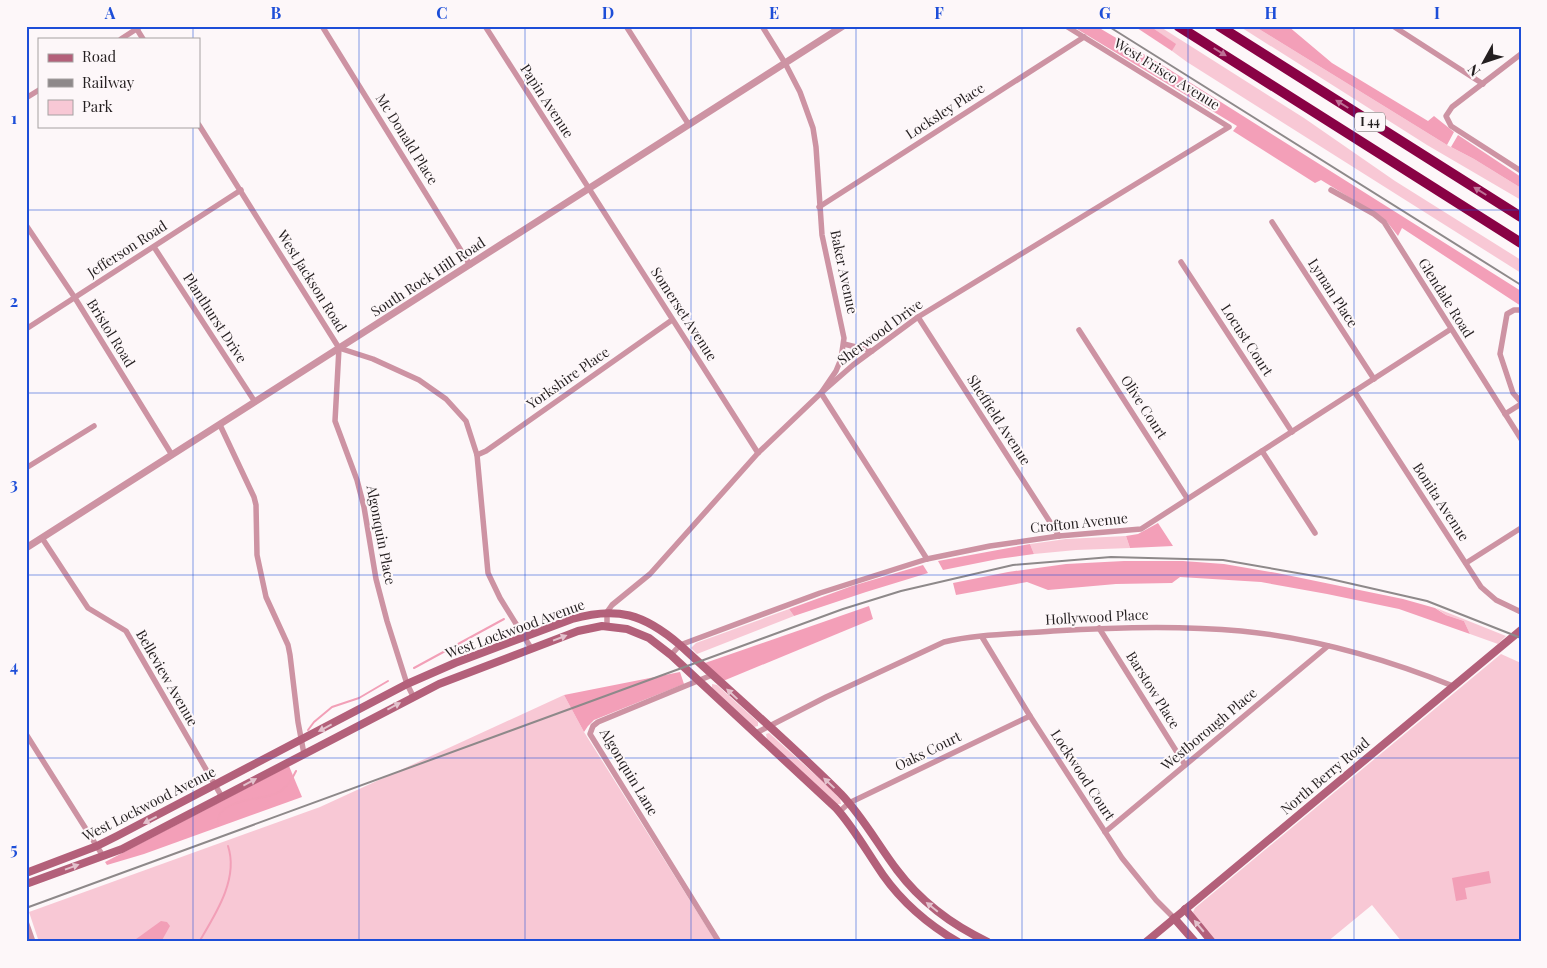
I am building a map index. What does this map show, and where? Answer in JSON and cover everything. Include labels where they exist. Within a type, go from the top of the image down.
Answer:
[{"type":"highway","name":"I 44","points":[[1178,26],[1521,243]]},
{"type":"highway","name":"I 44","points":[[1219,26],[1521,217]]},
{"type":"highway","points":[[1502,231],[1521,247]]},
{"type":"main road","name":"West Lockwood Avenue","points":[[26,873],[97,846],[407,684],[440,669],[572,619],[607,612],[643,620],[655,626],[680,645],[849,803],[909,885],[929,905],[953,923],[988,942]]},
{"type":"main road","name":"West Lockwood Avenue","points":[[26,884],[103,856],[145,838],[439,684],[578,631],[607,626],[627,628],[658,644],[700,681],[839,812],[848,822],[893,888],[922,917],[958,942]]},
{"type":"main road","name":"North Berry Road","points":[[1146,942],[1521,630]]},
{"type":"main road","points":[[1185,909],[1212,942]]},
{"type":"main road","points":[[1174,918],[1195,942]]},
{"type":"main road","points":[[946,934],[953,923]]},
{"type":"street","name":"Mc Donald Place","points":[[322,26],[470,264]]},
{"type":"street","name":"Papin Avenue","points":[[485,26],[589,189]]},
{"type":"street","points":[[626,26],[689,125]]},
{"type":"street","name":"Baker Avenue","points":[[762,26],[800,92],[816,147],[819,207],[826,258],[842,324],[844,344],[836,371],[821,393]]},
{"type":"street","name":"South Rock Hill Road","points":[[26,548],[843,26]]},
{"type":"street","name":"West Frisco Avenue","points":[[1066,26],[1229,127]]},
{"type":"street","points":[[1393,26],[1482,84]]},
{"type":"street","points":[[122,38],[138,27]]},
{"type":"street","name":"Locksley Place","points":[[819,207],[1084,37]]},
{"type":"street","points":[[1521,54],[1452,107],[1446,116],[1457,130],[1521,171]]},
{"type":"street","points":[[26,98],[38,91]]},
{"type":"street","name":"West Jackson Road","points":[[200,127],[339,348],[373,359],[419,380],[446,399],[466,421],[477,455],[488,574],[500,598],[531,648]]},
{"type":"street","name":"Sherwood Drive","points":[[607,612],[617,599],[650,574],[758,454],[821,393],[872,350],[918,317],[1229,127]]},
{"type":"street","name":"Somerset Avenue","points":[[589,189],[758,454]]},
{"type":"street","name":"Jefferson Road","points":[[26,328],[241,190]]},
{"type":"street","name":"Glendale Road","points":[[1330,190],[1374,214],[1384,222],[1521,439]]},
{"type":"street","name":"Lyman Place","points":[[1272,222],[1374,379]]},
{"type":"street","name":"Bristol Road","points":[[26,225],[172,455]]},
{"type":"street","name":"Planthurst Drive","points":[[154,247],[255,402]]},
{"type":"street","name":"Locust Court","points":[[1181,262],[1292,432]]},
{"type":"street","points":[[1505,414],[1521,403],[1513,393],[1500,354],[1507,314],[1520,309]]},
{"type":"street","name":"Sheffield Avenue","points":[[918,317],[1059,536]]},
{"type":"street","name":"Yorkshire Place","points":[[477,455],[486,451],[672,320]]},
{"type":"street","name":"Crofton Avenue","points":[[671,655],[680,645],[820,593],[927,559],[990,546],[1059,536],[1141,529],[1451,329]]},
{"type":"street","name":"Olive Court","points":[[1079,330],[1187,498]]},
{"type":"street","points":[[844,344],[872,350]]},
{"type":"street","name":"Algonquin Place","points":[[339,348],[335,421],[357,480],[364,507],[376,579],[387,621],[407,684],[413,696]]},
{"type":"street","name":"Bonita Avenue","points":[[1354,391],[1482,587],[1491,597],[1521,612]]},
{"type":"street","points":[[821,393],[927,559]]},
{"type":"street","points":[[220,425],[254,497],[257,514],[257,555],[266,597],[288,644],[304,754]]},
{"type":"street","points":[[26,468],[94,426]]},
{"type":"street","points":[[1262,451],[1315,533]]},
{"type":"street","points":[[1466,563],[1521,528]]},
{"type":"street","name":"Belleview Avenue","points":[[42,538],[88,608],[126,631],[222,797]]},
{"type":"street","points":[[607,612],[607,626]]},
{"type":"street","name":"Hollywood Place","points":[[756,733],[933,646],[956,639],[1099,628],[1143,627],[1243,631],[1328,646],[1415,671],[1453,686]]},
{"type":"street","name":"Barstow Place","points":[[1099,628],[1185,765]]},
{"type":"street","name":"Lockwood Court","points":[[982,637],[1030,716],[1128,866],[1174,918]]},
{"type":"street","name":"Westborough Place","points":[[1105,832],[1328,646]]},
{"type":"street","name":"Algonquin Lane","points":[[712,675],[598,722],[592,726],[590,734],[719,942]]},
{"type":"street","name":"Oaks Court","points":[[839,812],[849,803],[1030,716]]},
{"type":"street","points":[[26,734],[103,856]]},
{"type":"street","points":[[26,922],[33,942]]},
{"type":"green space","points":[[1150,26],[1159,26],[1304,118],[1395,181],[1521,260],[1521,273],[1187,62],[1172,51],[1175,44]]},
{"type":"green space","points":[[1239,26],[1254,26],[1447,145],[1521,188],[1521,200],[1427,145]]},
{"type":"green space","points":[[1126,536],[1130,548],[1034,554],[1030,544],[1066,539]]},
{"type":"green space","points":[[1436,608],[1506,636],[1498,644],[1470,634],[1464,621],[1446,615]]},
{"type":"green space","points":[[789,609],[794,616],[697,654],[691,648],[696,643]]},
{"type":"green space","points":[[1501,654],[1521,663],[1521,942],[1402,942],[1372,905],[1327,942],[1216,942],[1195,916],[1193,912],[1195,908]]},
{"type":"green space","points":[[712,684],[717,685],[758,722],[758,726],[754,727],[712,688]]},
{"type":"green space","points":[[564,695],[584,732],[716,942],[39,942],[29,912],[320,807]]},
{"type":"green space","points":[[769,733],[831,789],[840,799],[841,804],[837,804],[767,739],[766,734]]},
{"type":"shaded area","points":[[1072,26],[1096,26],[1167,68],[1521,291],[1521,306],[1402,228],[1398,236],[1387,222],[1378,215],[1321,180],[1315,183],[1233,131],[1237,126]]},
{"type":"shaded area","points":[[1134,26],[1150,26],[1176,44],[1172,51]]},
{"type":"shaded area","points":[[1254,26],[1288,26],[1332,63],[1428,121],[1434,116],[1454,132],[1447,145]]},
{"type":"shaded area","points":[[1458,135],[1521,177],[1521,188],[1451,147]]},
{"type":"shaded area","points":[[1158,523],[1173,546],[1130,548],[1126,536],[1138,534]]},
{"type":"shaded area","points":[[1030,544],[1034,554],[943,570],[938,561]]},
{"type":"shaded area","points":[[1124,561],[1183,561],[1224,564],[1403,599],[1435,608],[1446,615],[1464,621],[1470,634],[1399,609],[1261,582],[1180,577],[1172,583],[1116,584],[1048,590],[1027,582],[956,595],[953,583],[1008,572],[1066,564]]},
{"type":"shaded area","points":[[923,565],[928,573],[794,616],[789,609],[852,586]]},
{"type":"shaded area","points":[[869,606],[873,619],[723,681],[705,663]]},
{"type":"shaded area","points":[[680,672],[684,684],[594,720],[584,732],[564,695]]},
{"type":"shaded area","points":[[289,766],[302,797],[144,854],[107,865],[105,862]]},
{"type":"shaded area","points":[[1489,871],[1491,883],[1465,888],[1467,899],[1456,901],[1452,878]]},
{"type":"shaded area","points":[[161,921],[167,922],[170,926],[161,942],[132,942]]},
{"type":"waterway","points":[[414,668],[504,619]]},
{"type":"waterway","points":[[308,730],[314,722],[332,707],[359,698],[388,681]]},
{"type":"waterway","points":[[218,824],[219,816],[231,805],[279,792],[288,784],[296,771]]},
{"type":"waterway","points":[[199,942],[212,920],[228,884],[231,858],[228,846]]},
{"type":"railway","points":[[1108,26],[1521,285]]},
{"type":"railway","points":[[26,908],[843,609],[901,591],[1013,565],[1111,557],[1223,560],[1326,578],[1427,601],[1521,638]]}]
